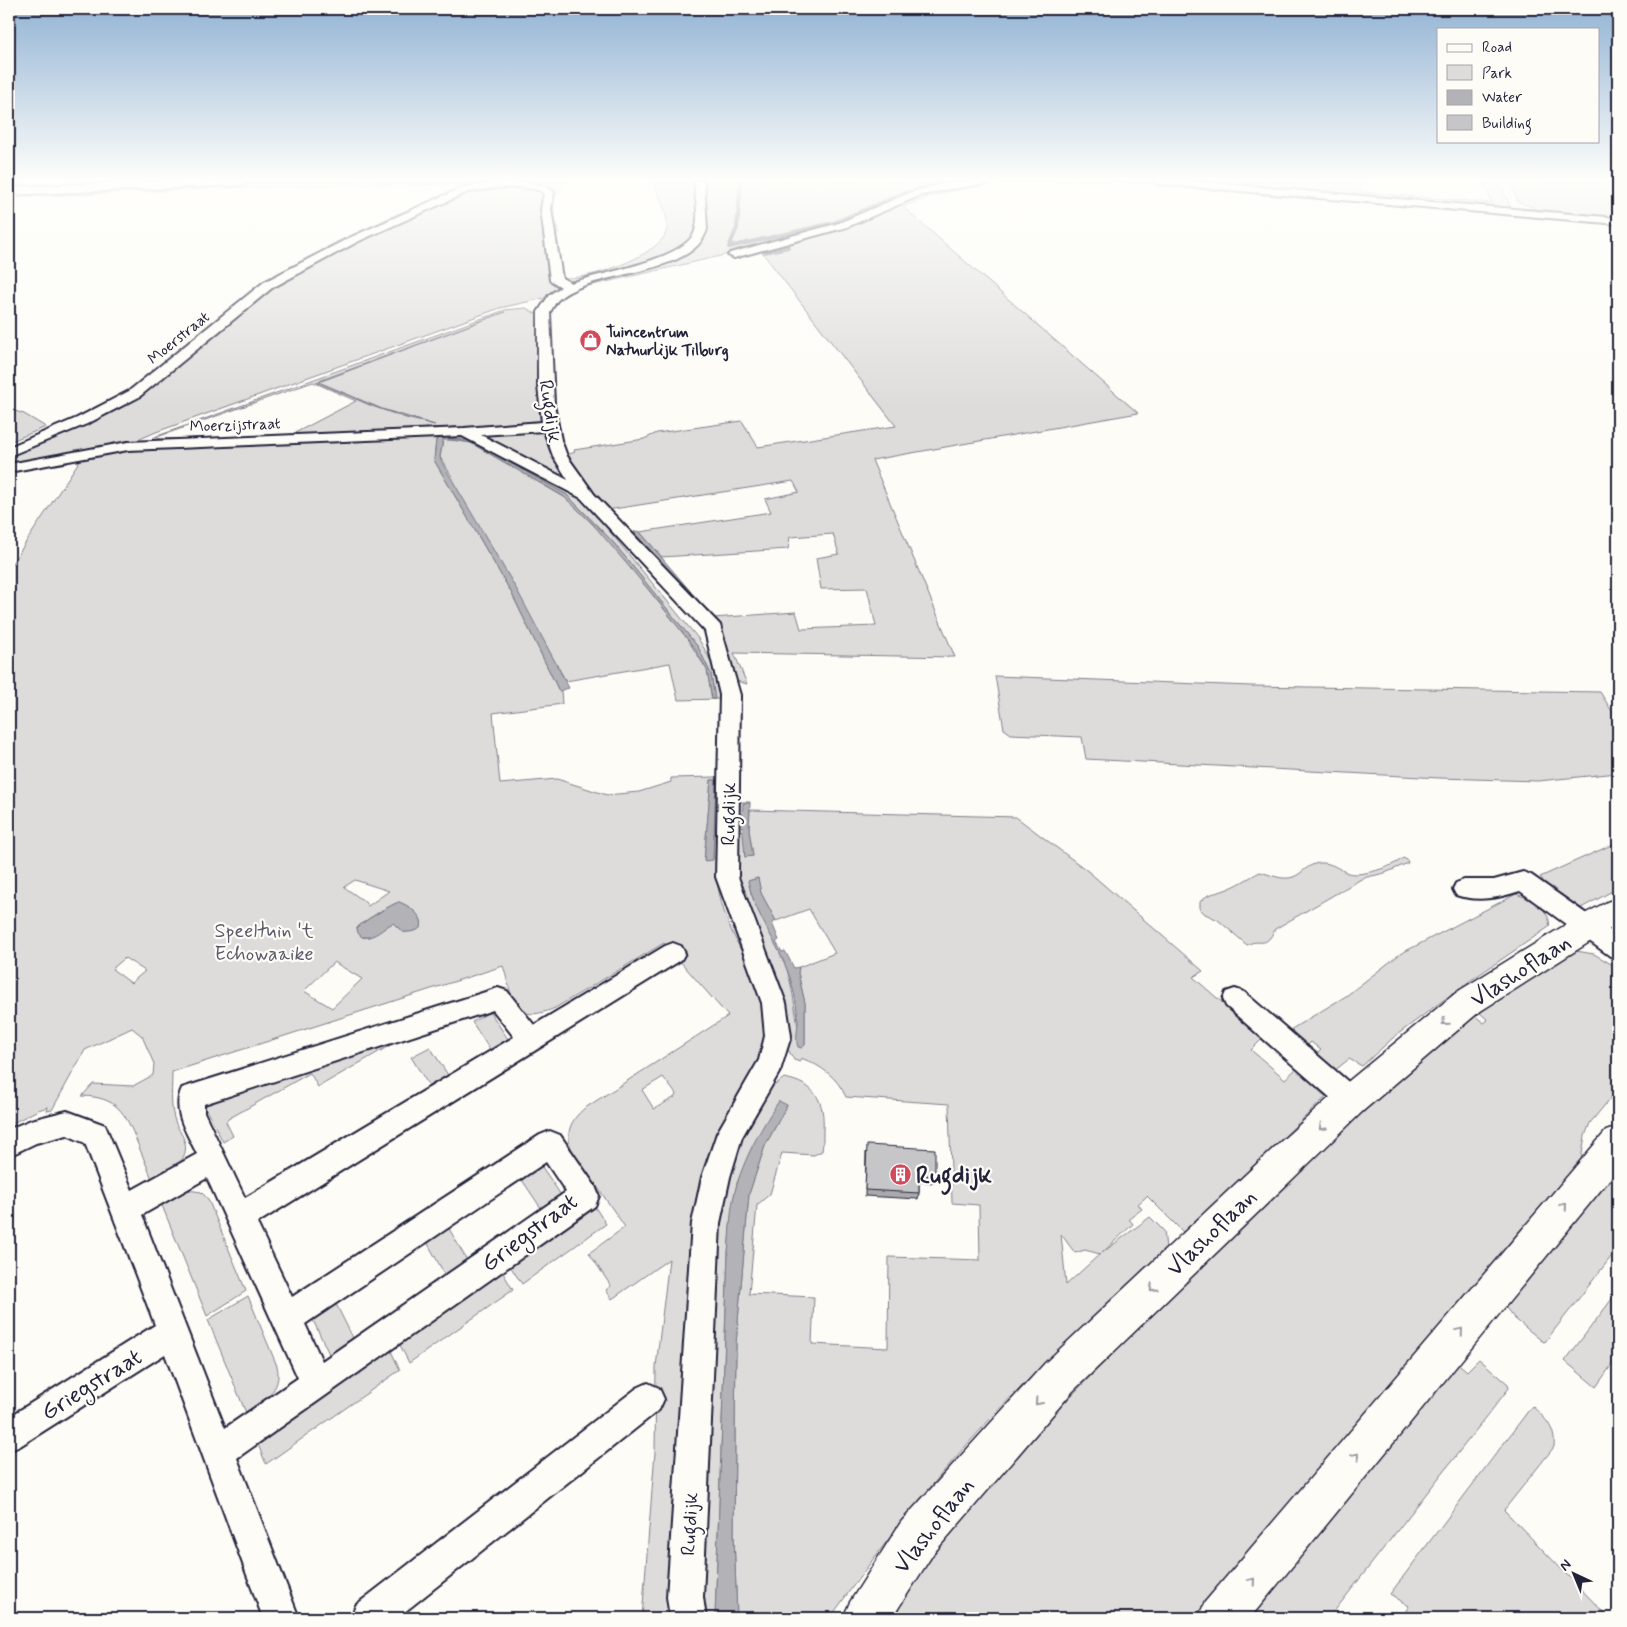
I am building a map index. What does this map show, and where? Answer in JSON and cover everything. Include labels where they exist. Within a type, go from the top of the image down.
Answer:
[{"type":"street","name":"Moerstraat","points":[[9,452],[82,421],[134,394],[268,285],[321,257]]},
{"type":"street","name":"Moerstraat","points":[[553,257],[556,280],[570,287]]},
{"type":"street","name":"Rugdijk","points":[[672,257],[570,287],[550,299],[546,304],[544,312],[546,394],[551,426],[559,454],[572,477],[588,496],[714,629],[730,695],[727,877],[774,1003],[778,1036],[771,1063],[730,1132],[716,1177],[706,1223],[685,1597],[688,1618]]},
{"type":"street","name":"Moerzijstraat","points":[[9,468],[128,446],[464,432],[551,426]]},
{"type":"street","name":"Moerzijstraat","points":[[464,432],[588,496]]},
{"type":"street","points":[[1464,890],[1483,892],[1502,889],[1523,881],[1586,928],[1618,949]]},
{"type":"street","name":"Vlashoflaan","points":[[866,1618],[917,1538],[1059,1377],[1351,1100],[1468,1002],[1618,910]]},
{"type":"street","points":[[240,1217],[673,953]]},
{"type":"street","points":[[316,1383],[214,1158],[191,1112],[191,1096],[498,998],[531,1040]]},
{"type":"street","points":[[1235,999],[1351,1100]]},
{"type":"street","points":[[9,1143],[31,1132],[67,1123],[95,1134],[126,1210],[281,1618]]},
{"type":"street","points":[[1221,1618],[1618,1142]]},
{"type":"street","name":"Griegstraat","points":[[218,1452],[585,1196],[550,1144],[286,1319]]},
{"type":"street","points":[[126,1210],[214,1158]]},
{"type":"street","name":"Griegstraat","points":[[9,1435],[172,1332]]},
{"type":"street","points":[[369,1618],[648,1398]]},
{"type":"green space","points":[[311,257],[319,257],[285,272],[278,273]]},
{"type":"green space","points":[[323,257],[549,257],[551,280],[557,288],[545,298],[500,308],[156,432],[128,444],[9,465],[9,453],[39,442],[118,404],[243,305]]},
{"type":"green space","points":[[557,257],[561,277],[571,278],[603,271],[638,257],[661,257],[599,276],[570,281],[561,280]]},
{"type":"green space","points":[[667,257],[717,257],[580,288],[592,282],[635,272]]},
{"type":"green space","points":[[766,257],[960,257],[1138,413],[872,460],[955,657],[734,653],[747,684],[736,681],[713,618],[796,612],[801,629],[876,626],[867,588],[821,589],[816,558],[839,554],[833,534],[790,537],[788,549],[662,557],[640,532],[771,512],[765,499],[799,492],[793,481],[607,510],[581,478],[567,455],[575,452],[574,450],[644,439],[657,433],[742,421],[758,447],[896,426]]},
{"type":"green space","points":[[526,308],[538,315],[538,373],[543,418],[540,423],[533,425],[240,438],[457,427],[291,435],[356,401],[313,382],[157,437],[160,439],[224,438],[223,440],[156,442],[152,438],[505,310]]},
{"type":"green space","points":[[9,409],[24,414],[46,427],[9,442]]},
{"type":"green space","points":[[546,430],[554,456],[569,482],[477,433]]},
{"type":"green space","name":"Speeltuin 't Echowaaike","points":[[437,434],[455,435],[476,441],[582,498],[697,637],[710,659],[722,699],[678,700],[670,663],[566,681],[451,481],[454,480],[440,457],[443,440],[441,437],[436,440],[434,460],[511,592],[559,691],[561,691],[562,704],[493,713],[500,784],[557,779],[607,795],[639,792],[671,782],[671,778],[716,777],[720,779],[716,846],[717,880],[724,911],[751,970],[762,1000],[766,1032],[760,1060],[748,1085],[719,1134],[711,1154],[695,1214],[667,1618],[642,1618],[655,1452],[656,1367],[669,1259],[612,1299],[606,1290],[611,1286],[589,1253],[625,1227],[573,1152],[569,1140],[572,1123],[585,1108],[728,1016],[664,943],[555,1008],[540,1013],[529,1014],[521,1011],[516,1005],[503,966],[172,1072],[173,1113],[185,1143],[184,1156],[176,1167],[153,1182],[133,1131],[124,1115],[112,1103],[104,1099],[82,1096],[93,1084],[133,1086],[153,1075],[154,1064],[142,1036],[132,1028],[85,1050],[52,1110],[47,1111],[48,1107],[38,1110],[9,1125],[9,568],[80,460],[136,449],[10,470],[9,472],[9,470],[117,450],[151,447]],"holes":[[[436,435],[435,437],[228,446],[230,444]],[[443,439],[471,441],[567,495],[613,542],[698,647],[711,674],[715,699],[712,699],[707,670],[684,634],[610,542],[569,500],[471,443]],[[711,780],[716,780],[713,859],[704,861]],[[355,880],[389,891],[368,906],[344,887]],[[399,902],[406,905],[418,915],[422,925],[419,929],[403,932],[393,923],[368,937],[359,935],[357,928],[360,925]],[[125,958],[145,971],[131,983],[112,969]],[[334,962],[362,979],[332,1008],[304,991]],[[663,1077],[676,1094],[675,1097],[654,1109],[642,1090]]]},
{"type":"green space","points":[[995,676],[1251,686],[1600,692],[1618,721],[1618,773],[1538,781],[1440,778],[1086,759],[1082,737],[1011,734],[1004,729]]},
{"type":"green space","points":[[738,802],[750,802],[744,803],[745,857],[753,856],[749,830],[750,810],[1016,817],[1089,872],[1203,971],[1193,977],[1263,1038],[1251,1050],[1285,1079],[1297,1068],[1319,1087],[1317,1089],[1326,1097],[1183,1232],[1147,1196],[1138,1204],[1142,1209],[1129,1219],[1133,1224],[1102,1253],[1150,1217],[1164,1231],[1166,1248],[1091,1318],[992,1417],[896,1529],[830,1618],[737,1618],[734,1535],[736,1344],[749,1194],[765,1146],[787,1105],[753,1145],[737,1183],[732,1209],[728,1253],[715,1618],[702,1618],[719,1232],[723,1197],[738,1148],[773,1083],[775,1085],[784,1078],[811,1089],[820,1103],[822,1111],[822,1151],[814,1155],[782,1153],[770,1194],[757,1205],[749,1294],[814,1297],[812,1344],[888,1348],[889,1257],[980,1260],[979,1205],[952,1203],[949,1104],[846,1097],[828,1073],[801,1058],[800,1062],[794,1060],[789,1051],[786,1050],[788,1015],[785,998],[774,967],[752,921],[738,881]],"holes":[[[758,878],[761,893],[776,921],[809,909],[835,953],[799,967],[798,973],[805,1003],[805,1045],[802,1048],[788,972],[780,950],[759,913],[751,893],[748,881]],[[1061,1234],[1075,1253],[1085,1250],[1100,1254],[1066,1285]]]},
{"type":"green space","points":[[1618,842],[1618,888],[1581,908],[1578,909],[1533,885],[1543,880],[1540,877]]},
{"type":"green space","points":[[1403,858],[1408,863],[1385,873],[1363,878],[1275,929],[1265,942],[1247,945],[1218,920],[1205,914],[1200,909],[1200,902],[1205,897],[1234,886],[1260,872],[1281,878],[1289,878],[1296,876],[1311,866],[1323,863],[1348,873],[1361,874],[1385,868]]},
{"type":"green space","points":[[1516,894],[1533,902],[1544,911],[1549,921],[1549,927],[1461,987],[1394,1037],[1362,1066],[1349,1059],[1328,1076],[1309,1061],[1321,1050],[1311,1042],[1300,1052],[1280,1036],[1346,996],[1400,954]]},
{"type":"green space","points":[[1576,951],[1594,954],[1618,968],[1618,1089],[1590,1123],[1585,1136],[1580,1166],[1240,1570],[1196,1618],[887,1618],[962,1519],[1035,1434],[1113,1354],[1281,1190],[1344,1130],[1441,1043],[1475,1016],[1484,1023],[1488,1020],[1480,1013],[1542,968]]},
{"type":"green space","points":[[490,1012],[508,1039],[490,1050],[472,1022]]},
{"type":"green space","points":[[390,1044],[389,1046],[318,1087],[310,1073],[228,1119],[226,1122],[233,1136],[223,1142],[205,1107],[208,1103]]},
{"type":"green space","points":[[430,1047],[448,1075],[429,1086],[411,1057]]},
{"type":"green space","points":[[540,1164],[563,1198],[543,1211],[520,1177]]},
{"type":"green space","points":[[1618,1171],[1618,1248],[1545,1342],[1542,1341],[1514,1318],[1503,1304],[1588,1192]]},
{"type":"green space","points":[[188,1190],[201,1192],[208,1199],[246,1291],[207,1316],[161,1203]]},
{"type":"green space","points":[[595,1207],[606,1224],[522,1284],[510,1266]]},
{"type":"green space","points":[[447,1225],[468,1262],[446,1277],[426,1240]]},
{"type":"green space","points":[[502,1271],[513,1290],[409,1363],[399,1343]]},
{"type":"green space","points":[[1618,1291],[1618,1356],[1596,1387],[1565,1361]]},
{"type":"green space","points":[[248,1296],[277,1366],[278,1374],[277,1382],[270,1394],[265,1400],[246,1413],[208,1320]]},
{"type":"green space","points":[[334,1300],[354,1340],[330,1356],[311,1316]]},
{"type":"green space","points":[[390,1349],[400,1370],[266,1464],[257,1442]]},
{"type":"green space","points":[[1479,1359],[1508,1384],[1509,1388],[1329,1618],[1240,1618],[1454,1360],[1467,1371]]},
{"type":"green space","points":[[1532,1406],[1549,1424],[1553,1434],[1554,1447],[1504,1510],[1609,1618],[1401,1618],[1409,1606],[1390,1594]]},
{"type":"water","points":[[505,312],[319,382],[382,409],[435,425],[406,418],[372,406],[316,382]]},
{"type":"water","points":[[441,437],[471,441],[567,495],[613,542],[698,647],[711,674],[715,699],[712,699],[707,670],[695,649],[659,602],[592,523],[563,496],[471,443],[443,440],[441,461],[517,590],[569,688],[559,691],[511,592],[434,460],[436,440]]},
{"type":"water","points":[[639,531],[691,592],[686,593],[634,532]]},
{"type":"water","points":[[711,780],[716,780],[713,860],[704,861]]},
{"type":"water","points":[[743,803],[750,803],[749,830],[753,856],[745,857],[742,823]]},
{"type":"water","points":[[758,878],[761,893],[776,921],[772,923],[779,940],[776,942],[782,952],[785,951],[794,968],[799,967],[798,973],[805,1003],[805,1045],[802,1048],[798,1047],[797,1044],[797,1010],[789,975],[751,894],[748,881]]},
{"type":"water","points":[[399,902],[418,915],[422,925],[419,929],[403,932],[393,923],[371,936],[362,937],[358,933],[357,928],[370,918]]},
{"type":"water","points":[[779,1101],[787,1105],[765,1146],[749,1194],[736,1344],[734,1535],[737,1618],[715,1618],[728,1253],[732,1209],[737,1184],[745,1162]]},
{"type":"building","name":"Rugdijk","points":[[867,1145],[935,1149],[935,1176],[919,1175],[919,1193],[865,1190]]},
{"type":"place","name":"Tuincentrum Natuurlijk Tilburg","points":[[590,340]]},
{"type":"place","name":"Rugdijk","points":[[900,1175]]}]
